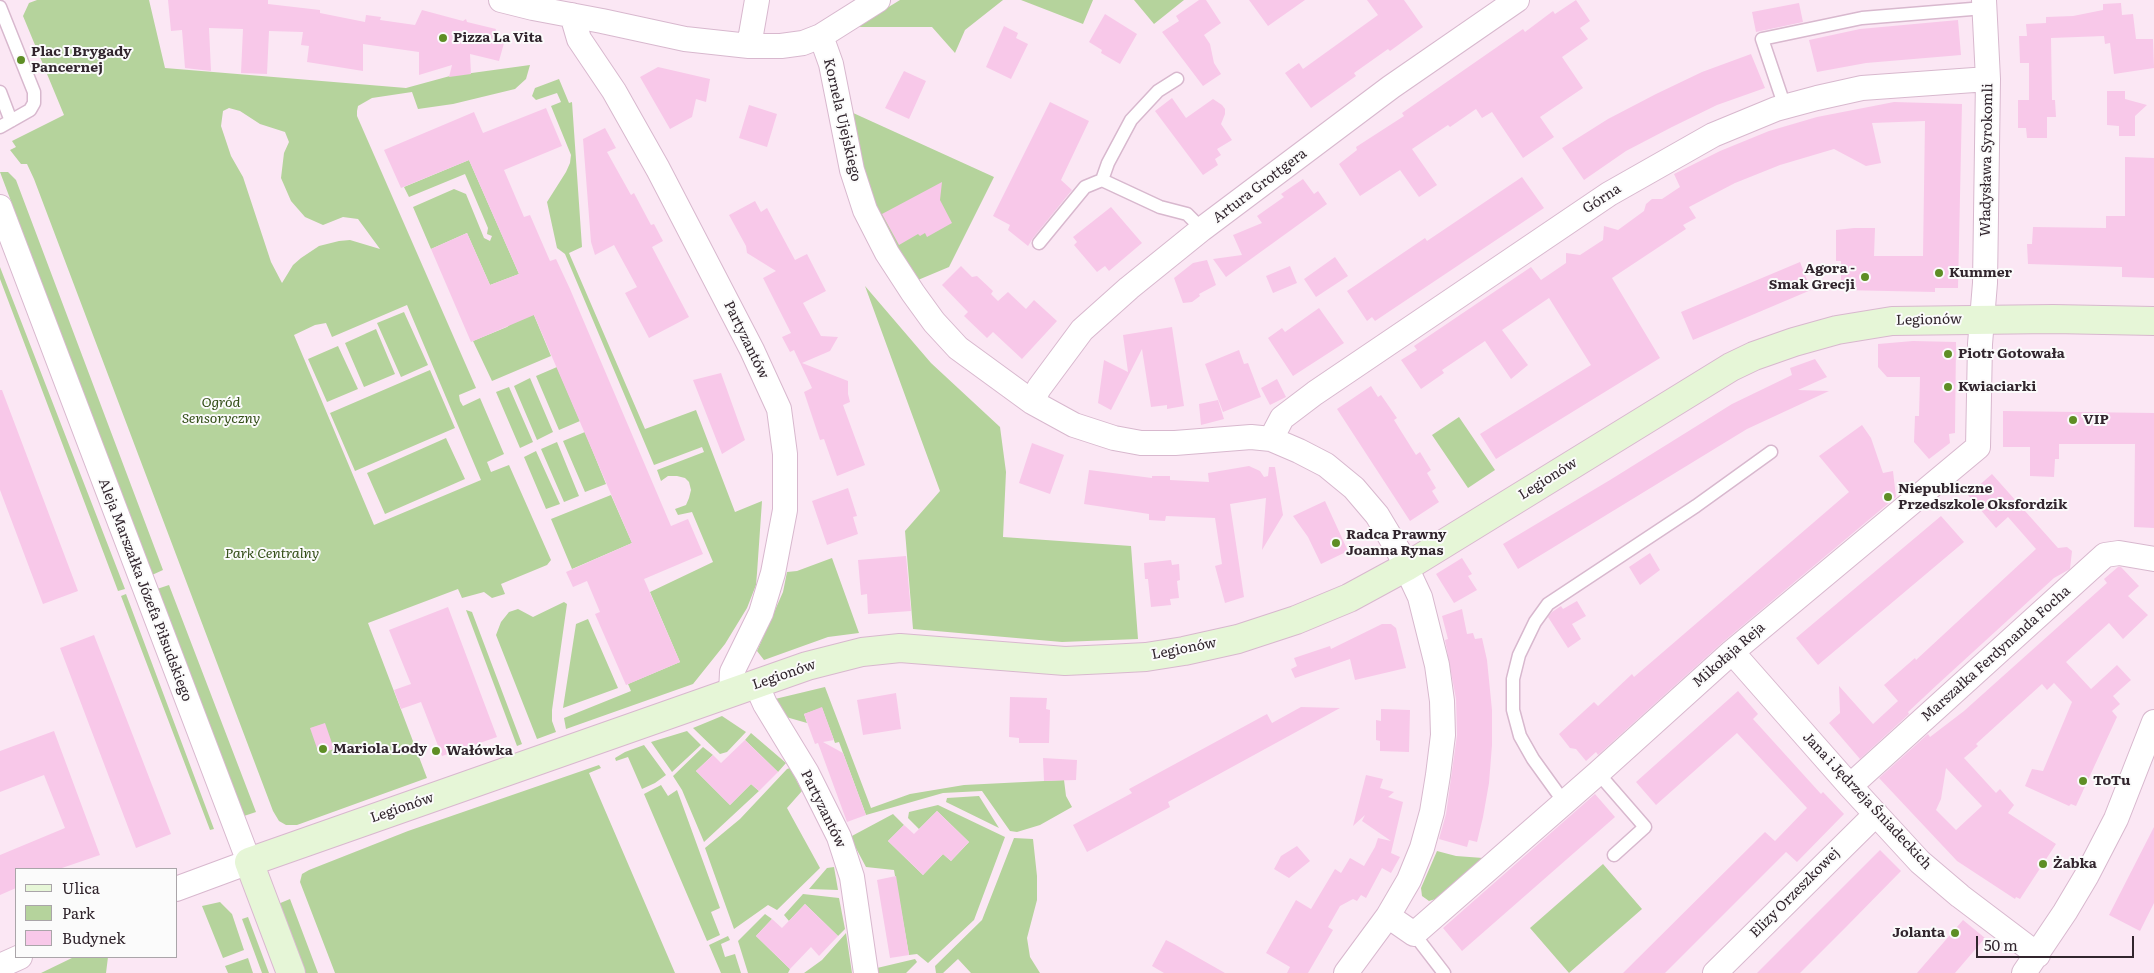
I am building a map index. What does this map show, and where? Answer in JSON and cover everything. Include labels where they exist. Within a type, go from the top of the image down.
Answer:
[{"type":"street","points":[[501,0],[534,4],[572,15],[685,39],[749,46],[781,46],[803,43],[821,36],[878,0]]},
{"type":"street","points":[[749,46],[757,0]]},
{"type":"street","name":"Artura Grottgera","points":[[1032,402],[1039,388],[1082,330],[1129,288],[1202,230],[1391,87],[1516,0]]},
{"type":"street","name":"Władysława Syrokomli","points":[[1982,320],[1986,283],[1988,79],[1984,4]]},
{"type":"street","name":"Partyzantów","points":[[572,15],[579,39],[614,91],[658,169],[752,350],[779,409],[786,454],[784,510],[773,573],[761,613],[732,672],[731,693]]},
{"type":"street","name":"Kornela Ujejskiego","points":[[821,36],[831,64],[852,170],[865,210],[887,254],[934,322],[958,348],[1032,402],[1074,424],[1114,438],[1140,443],[1175,443],[1251,437],[1271,439],[1326,465],[1354,488],[1378,515],[1420,596],[1430,632],[1442,702],[1443,735],[1432,812],[1422,848],[1409,880],[1388,916],[1346,973]]},
{"type":"street","name":"Górna","points":[[1271,439],[1282,418],[1290,411],[1609,194],[1713,136],[1785,107],[1862,88],[1988,79]]},
{"type":"street","name":"Aleja Marszałka Józefa Piłsudskiego","points":[[0,207],[291,973]]},
{"type":"street","name":"Legionów","points":[[178,888],[756,684],[836,658],[862,652],[900,648],[1065,661],[1146,657],[1238,639],[1296,620],[1349,598],[1406,567],[1698,387],[1754,356],[1794,342],[1865,324],[1892,320],[2053,318],[2154,321]]},
{"type":"street","name":"Mikołaja Reja","points":[[1414,934],[1598,773],[1732,652],[1978,447],[1982,320]]},
{"type":"street","name":"Marszałka Ferdynanda Focha","points":[[1850,786],[2105,555],[2119,553],[2154,559]]},
{"type":"street","name":"Jana i Jędrzeja Śniadeckich","points":[[1732,652],[1920,862],[1960,896],[2031,964]]},
{"type":"street","name":"Partyzantów","points":[[756,684],[807,773],[839,837],[852,877],[866,973]]},
{"type":"street","points":[[2031,964],[2087,875],[2116,819],[2154,722]]},
{"type":"street","name":"Elizy Orzeszkowej","points":[[1715,973],[1876,814]]},
{"type":"street","points":[[1388,916],[1414,934]]},
{"type":"street","points":[[0,966],[18,958]]},
{"type":"lane","points":[[1785,107],[1762,39],[1862,18],[1984,4]]},
{"type":"lane","points":[[0,8],[34,92],[34,103],[30,110],[0,127]]},
{"type":"lane","points":[[1102,180],[1108,163],[1130,120],[1153,96],[1177,79]]},
{"type":"lane","points":[[0,92],[11,120]]},
{"type":"lane","points":[[1039,243],[1085,187],[1102,180],[1160,207],[1187,214],[1202,230]]},
{"type":"lane","points":[[1564,802],[1533,759],[1520,736],[1513,710],[1514,679],[1519,655],[1535,622],[1548,604],[1696,506],[1771,452]]},
{"type":"lane","points":[[1598,773],[1645,827],[1614,855]]},
{"type":"lane","points":[[1414,934],[1444,973]]},
{"type":"green space","name":"Park Centralny","points":[[37,0],[149,0],[165,68],[406,88],[450,76],[530,65],[526,79],[515,89],[453,104],[418,109],[412,92],[372,98],[358,106],[357,111],[357,116],[476,388],[459,395],[460,401],[463,406],[480,398],[504,454],[487,462],[491,472],[509,465],[551,560],[547,565],[501,584],[505,594],[492,598],[484,592],[462,598],[458,589],[368,623],[427,778],[297,825],[286,825],[279,821],[273,811],[34,179],[27,164],[21,164],[10,150],[16,147],[12,141],[64,115],[23,16],[29,3]],"holes":[[[229,108],[240,111],[260,124],[285,132],[289,142],[284,153],[281,178],[291,201],[305,217],[323,225],[343,217],[358,219],[380,249],[350,240],[319,246],[293,265],[282,283],[271,262],[243,177],[231,156],[221,126],[223,111]],[[407,305],[481,480],[374,525],[294,335],[315,325],[326,323],[332,337]]]},
{"type":"green space","points":[[900,0],[1003,0],[965,30],[955,53],[932,27],[856,27]]},
{"type":"green space","points":[[1021,0],[1093,0],[1083,24]]},
{"type":"green space","points":[[1134,0],[1184,0],[1154,24]]},
{"type":"green space","points":[[559,79],[569,103],[572,102],[582,247],[569,253],[645,429],[696,410],[735,512],[762,501],[756,585],[747,608],[725,644],[693,684],[566,729],[564,718],[631,691],[628,684],[680,662],[650,592],[713,562],[692,512],[678,515],[675,509],[686,505],[691,490],[689,482],[685,478],[677,476],[668,476],[661,481],[657,470],[704,452],[702,447],[654,465],[565,254],[557,248],[547,202],[566,172],[571,155],[551,106],[561,102],[557,93],[536,100],[532,96],[535,88]]},
{"type":"green space","points":[[851,112],[994,177],[949,267],[918,280],[892,238],[876,207],[861,161]]},
{"type":"green space","points":[[469,160],[519,274],[490,285],[467,233],[431,249],[413,207],[454,189],[466,194],[484,238],[490,241],[492,236],[487,234],[488,228],[465,174],[409,197],[404,187]]},
{"type":"green space","points":[[0,172],[8,172],[16,180],[163,570],[152,575]]},
{"type":"green space","points":[[0,267],[125,589],[118,591],[0,279]]},
{"type":"green space","points":[[865,286],[931,363],[1000,427],[1006,472],[1003,537],[1131,546],[1138,639],[1062,642],[913,629],[905,531],[940,491]]},
{"type":"green space","points":[[531,308],[551,356],[492,381],[473,341],[507,327]]},
{"type":"green space","points":[[404,312],[428,365],[401,377],[377,323]]},
{"type":"green space","points":[[376,329],[395,374],[364,387],[345,343]]},
{"type":"green space","points":[[338,346],[358,389],[327,402],[308,359]]},
{"type":"green space","points":[[557,367],[580,421],[559,430],[536,376]]},
{"type":"green space","points":[[430,370],[455,428],[355,471],[330,413]]},
{"type":"green space","points":[[530,378],[553,432],[537,440],[514,386]]},
{"type":"green space","points":[[509,387],[533,442],[520,448],[496,392]]},
{"type":"green space","points":[[1459,417],[1495,470],[1468,488],[1432,435]]},
{"type":"green space","points":[[585,432],[606,484],[585,492],[563,441]]},
{"type":"green space","points":[[446,438],[465,479],[385,514],[367,473]]},
{"type":"green space","points":[[557,442],[579,496],[564,502],[541,449]]},
{"type":"green space","points":[[536,451],[560,504],[546,509],[524,457]]},
{"type":"green space","points":[[611,495],[632,543],[572,569],[551,519]]},
{"type":"green space","points":[[832,558],[859,633],[828,637],[764,660],[757,651],[783,592],[787,572],[797,571]]},
{"type":"green space","points":[[169,585],[256,812],[244,816],[157,589]]},
{"type":"green space","points":[[126,594],[214,829],[210,830],[121,596]]},
{"type":"green space","points":[[564,602],[567,604],[552,710],[552,721],[556,732],[537,739],[496,635],[501,622],[509,612],[518,609],[533,617]]},
{"type":"green space","points":[[466,610],[472,612],[522,744],[517,746]]},
{"type":"green space","points":[[588,619],[618,688],[563,708],[576,624]]},
{"type":"green space","points":[[825,687],[871,808],[910,794],[964,785],[1064,780],[1066,796],[1072,807],[1040,825],[1017,832],[1010,831],[982,791],[943,793],[866,815],[839,742],[835,743],[822,708],[804,714],[807,723],[786,717],[775,699]]},
{"type":"green space","points":[[722,716],[746,732],[727,752],[720,754],[693,728]]},
{"type":"green space","points":[[687,731],[701,745],[672,772],[651,742]]},
{"type":"green space","points":[[751,733],[786,763],[778,772],[745,740]]},
{"type":"green space","points":[[644,745],[666,775],[642,789],[628,757],[616,761],[615,758]]},
{"type":"green space","points":[[703,747],[713,755],[696,771],[730,805],[751,784],[759,791],[704,842],[682,790],[673,776]]},
{"type":"green space","points":[[599,765],[601,768],[589,773],[675,973],[335,973],[300,882],[302,874],[408,831]]},
{"type":"green space","points":[[790,768],[802,791],[787,808],[820,868],[777,910],[768,905],[734,929],[705,848],[740,819]]},
{"type":"green space","points":[[661,785],[668,796],[677,790],[720,908],[711,912],[720,935],[707,941],[644,794]]},
{"type":"green space","points":[[979,796],[999,828],[946,802],[947,798]]},
{"type":"green space","points":[[938,805],[1005,837],[974,920],[928,963],[917,954],[909,955],[894,870],[866,867],[850,837],[893,814],[904,825],[888,841],[923,875],[943,854],[951,861],[969,842],[937,811],[919,829],[908,818],[909,812]]},
{"type":"green space","points":[[1014,838],[1033,839],[1037,876],[1037,900],[1027,938],[1030,957],[1040,973],[971,973],[958,959],[943,973],[936,973],[935,966],[982,920]]},
{"type":"green space","points":[[1437,851],[1456,856],[1483,858],[1439,898],[1429,901],[1422,896],[1421,888]]},
{"type":"green space","points":[[1603,864],[1642,909],[1569,973],[1530,928]]},
{"type":"green space","points":[[834,867],[838,890],[809,889],[827,868]]},
{"type":"green space","points":[[803,894],[839,898],[845,929],[838,936],[805,904],[789,921],[784,915]]},
{"type":"green space","points":[[290,899],[318,973],[304,973],[278,904]]},
{"type":"green space","points":[[220,902],[232,914],[244,950],[223,958],[202,906]]},
{"type":"green space","points":[[765,914],[772,919],[756,936],[790,969],[788,973],[748,973],[738,941]]},
{"type":"green space","points":[[248,917],[269,973],[262,973],[242,919]]},
{"type":"green space","points":[[846,933],[852,973],[804,973],[822,960]]},
{"type":"green space","points":[[728,936],[730,940],[721,944],[725,957],[735,954],[741,973],[721,973],[709,945]]},
{"type":"green space","points":[[72,958],[108,958],[106,973],[41,973]]},
{"type":"green space","points":[[248,958],[253,973],[228,973],[225,966]]},
{"type":"green space","points":[[915,959],[917,962],[906,973],[876,973],[877,968]]},
{"type":"building","points":[[168,0],[268,0],[268,4],[320,10],[320,13],[365,22],[366,15],[381,17],[380,20],[415,25],[422,10],[463,21],[466,19],[467,22],[496,29],[493,40],[504,43],[499,61],[470,54],[471,74],[449,77],[452,65],[419,75],[419,52],[363,44],[363,71],[307,62],[309,46],[301,45],[303,32],[269,31],[267,74],[241,73],[243,29],[209,28],[211,71],[185,68],[182,30],[171,31]]},
{"type":"building","points":[[1199,0],[1206,0],[1221,23],[1204,35],[1210,44],[1214,63],[1221,74],[1203,86],[1162,32],[1179,21],[1176,16]]},
{"type":"building","points":[[1249,0],[1305,0],[1268,26]]},
{"type":"building","points":[[1367,0],[1404,0],[1423,27],[1390,51],[1388,49],[1354,73],[1356,76],[1311,108],[1285,73],[1299,63],[1303,69],[1378,15]]},
{"type":"building","points":[[1576,0],[1590,21],[1580,28],[1588,39],[1562,57],[1583,88],[1540,117],[1554,137],[1523,158],[1492,112],[1482,118],[1476,109],[1412,149],[1437,185],[1419,197],[1400,170],[1360,196],[1339,164],[1357,150],[1356,147],[1404,116],[1402,113],[1523,29],[1525,32],[1553,11],[1555,14]]},
{"type":"building","points":[[1799,3],[1803,22],[1756,32],[1752,12]]},
{"type":"building","points":[[2121,3],[2122,15],[2133,14],[2136,39],[2153,39],[2154,68],[2114,74],[2110,43],[2105,44],[2104,36],[2051,38],[2052,100],[2055,100],[2056,117],[2047,117],[2047,138],[2027,138],[2026,128],[2018,128],[2018,100],[2029,100],[2029,63],[2020,63],[2019,36],[2027,36],[2026,24],[2046,23],[2046,17],[2073,16],[2103,10],[2103,4]]},
{"type":"building","points":[[1105,14],[1137,34],[1120,64],[1101,53],[1102,50],[1089,42]]},
{"type":"building","points":[[1958,20],[1961,55],[1866,63],[1817,72],[1809,40],[1860,29]]},
{"type":"building","points":[[1004,26],[1018,33],[1016,38],[1028,44],[1011,79],[986,67]]},
{"type":"building","points":[[1751,54],[1765,88],[1717,105],[1672,127],[1626,151],[1584,180],[1562,148],[1608,119],[1656,94],[1702,72]]},
{"type":"building","points":[[658,67],[710,79],[706,102],[696,99],[692,117],[670,129],[640,77]]},
{"type":"building","points":[[904,71],[926,81],[909,119],[885,108]]},
{"type":"building","points":[[2107,91],[2125,91],[2125,99],[2147,105],[2135,116],[2135,136],[2119,136],[2119,126],[2107,125]]},
{"type":"building","points":[[1172,98],[1186,118],[1213,99],[1225,109],[1221,124],[1232,140],[1217,149],[1221,155],[1215,159],[1218,165],[1203,175],[1155,111]]},
{"type":"building","points":[[1050,102],[1089,121],[1061,180],[1072,190],[1028,246],[1008,230],[1010,225],[993,216]]},
{"type":"building","points":[[1894,102],[1962,104],[1958,288],[1935,288],[1935,292],[1841,290],[1841,261],[1836,261],[1836,230],[1875,228],[1874,256],[1923,256],[1925,121],[1872,123],[1881,163],[1866,166],[1834,149],[1780,165],[1735,183],[1689,207],[1696,218],[1683,225],[1686,229],[1612,278],[1660,358],[1496,459],[1480,434],[1591,365],[1549,298],[1502,330],[1528,365],[1511,379],[1485,341],[1442,370],[1444,373],[1421,389],[1401,360],[1417,350],[1414,346],[1531,267],[1541,280],[1566,263],[1566,253],[1580,255],[1603,240],[1604,226],[1618,230],[1644,211],[1646,204],[1652,199],[1662,199],[1680,187],[1674,174],[1720,151],[1769,131],[1817,117]]},
{"type":"building","points":[[749,105],[777,114],[767,147],[739,138]]},
{"type":"building","points":[[546,108],[562,146],[504,170],[524,217],[530,215],[550,261],[556,259],[671,526],[688,519],[703,554],[644,579],[680,662],[626,685],[595,614],[600,612],[587,581],[573,587],[566,572],[632,543],[534,315],[471,342],[431,249],[467,233],[490,285],[519,274],[469,160],[401,188],[384,150],[474,112],[483,133]]},
{"type":"building","points":[[605,128],[616,148],[607,152],[631,195],[634,193],[651,225],[654,224],[663,241],[652,247],[689,317],[649,338],[625,293],[637,287],[614,245],[595,255],[591,242],[583,139]]},
{"type":"building","points":[[2125,157],[2154,158],[2154,278],[2122,277],[2122,267],[2028,264],[2027,244],[2032,244],[2033,227],[2106,228],[2106,216],[2125,216]]},
{"type":"building","points":[[1522,177],[1544,208],[1375,321],[1372,317],[1367,321],[1347,291],[1425,238],[1427,241]]},
{"type":"building","points":[[1303,179],[1314,194],[1318,191],[1327,204],[1226,277],[1213,259],[1242,255],[1233,235],[1262,223],[1257,216],[1284,197],[1281,194]]},
{"type":"building","points":[[942,182],[940,200],[952,223],[927,237],[925,233],[920,236],[918,234],[899,245],[882,214]]},
{"type":"building","points":[[755,201],[761,212],[767,208],[795,260],[807,254],[826,291],[803,303],[821,336],[838,337],[830,351],[802,363],[848,381],[850,402],[843,405],[865,465],[837,476],[824,439],[820,440],[804,392],[812,388],[794,350],[790,352],[782,337],[791,333],[763,278],[776,271],[747,253],[746,246],[729,215]]},
{"type":"building","points":[[1111,207],[1142,243],[1109,271],[1105,266],[1097,272],[1074,245],[1077,242],[1073,237]]},
{"type":"building","points":[[1335,257],[1348,276],[1316,297],[1304,279]]},
{"type":"building","points":[[1207,260],[1216,285],[1199,294],[1200,296],[1192,302],[1183,303],[1174,278],[1193,263]]},
{"type":"building","points":[[1800,262],[1811,290],[1693,340],[1681,312]]},
{"type":"building","points":[[961,266],[972,277],[977,276],[993,291],[991,294],[998,301],[1008,292],[1026,309],[1034,300],[1057,321],[1022,359],[993,332],[987,338],[964,316],[968,312],[942,285]]},
{"type":"building","points":[[1290,266],[1297,283],[1273,293],[1266,276]]},
{"type":"building","points":[[1319,308],[1344,343],[1293,376],[1268,338],[1282,328],[1285,332]]},
{"type":"building","points":[[1172,327],[1184,406],[1167,409],[1167,405],[1151,407],[1142,349],[1111,410],[1098,403],[1104,360],[1128,372],[1123,335]]},
{"type":"building","points":[[1913,341],[1956,342],[1955,433],[1949,434],[1950,443],[1929,459],[1914,442],[1915,416],[1919,416],[1920,377],[1887,377],[1878,367],[1878,344]]},
{"type":"building","points":[[1239,350],[1244,364],[1248,363],[1261,397],[1223,412],[1205,364]]},
{"type":"building","points":[[1815,359],[1827,377],[1798,390],[1829,391],[1747,429],[1518,569],[1503,544],[1732,404],[1792,375],[1790,368]]},
{"type":"building","points":[[721,373],[745,440],[722,454],[693,380]]},
{"type":"building","points":[[1277,379],[1286,397],[1270,405],[1261,388]]},
{"type":"building","points":[[1371,386],[1378,397],[1381,395],[1397,418],[1394,420],[1416,455],[1420,452],[1431,470],[1427,473],[1436,488],[1432,491],[1439,502],[1410,521],[1337,409]]},
{"type":"building","points":[[0,390],[2,390],[78,591],[43,604],[0,490]]},
{"type":"building","points":[[1218,400],[1224,419],[1201,425],[1199,404]]},
{"type":"building","points":[[2003,411],[2154,413],[2154,528],[2134,527],[2135,444],[2059,444],[2059,459],[2055,459],[2054,477],[2030,476],[2030,447],[2003,447]]},
{"type":"building","points":[[1862,425],[1871,438],[1883,473],[1893,471],[1896,497],[1723,642],[1598,755],[1596,752],[1586,761],[1576,749],[1570,748],[1559,734],[1594,702],[1598,706],[1632,674],[1634,677],[1849,492],[1819,456]]},
{"type":"building","points":[[1032,443],[1064,455],[1050,494],[1019,483]]},
{"type":"building","points":[[1249,466],[1260,471],[1264,477],[1268,476],[1269,467],[1275,467],[1283,515],[1262,550],[1266,498],[1230,504],[1244,597],[1225,603],[1215,566],[1222,564],[1215,518],[1166,516],[1165,521],[1149,520],[1149,514],[1084,504],[1089,470],[1152,478],[1152,476],[1170,476],[1170,480],[1209,482],[1208,473]]},
{"type":"building","points":[[1992,474],[2058,548],[2067,547],[2072,551],[2070,569],[2054,578],[1938,684],[1908,712],[1909,714],[1860,759],[1829,723],[1840,713],[1839,686],[1873,724],[1898,701],[1884,685],[1915,658],[1916,660],[2036,549],[2008,517],[1996,528],[1968,495]]},
{"type":"building","points":[[848,488],[857,516],[853,517],[858,534],[827,545],[812,501]]},
{"type":"building","points":[[1325,501],[1348,551],[1321,564],[1308,537],[1293,516]]},
{"type":"building","points":[[1941,516],[1964,542],[1818,665],[1796,638]]},
{"type":"building","points":[[1650,553],[1660,570],[1640,585],[1629,567]]},
{"type":"building","points":[[906,556],[911,611],[868,614],[867,594],[861,595],[858,560]]},
{"type":"building","points":[[1462,558],[1472,574],[1468,576],[1477,590],[1454,603],[1436,574]]},
{"type":"building","points":[[1171,560],[1172,565],[1179,564],[1180,580],[1177,581],[1179,598],[1170,599],[1171,605],[1151,607],[1148,579],[1145,579],[1144,563]]},
{"type":"building","points":[[2118,567],[2121,567],[2139,586],[2128,596],[2148,615],[2123,639],[2109,623],[2066,662],[2091,689],[2117,665],[2131,680],[2113,696],[2120,704],[2112,711],[2117,717],[2076,806],[2071,804],[2069,806],[2025,786],[2032,769],[2043,771],[2072,702],[2054,683],[2047,690],[2042,684],[1976,744],[1978,746],[1964,758],[1996,793],[2000,789],[2014,805],[2008,813],[2056,844],[2020,899],[2016,897],[2015,899],[1957,861],[1879,778],[1928,734],[1930,737],[1964,711],[2107,583],[2104,579]],"holes":[[[1946,768],[1982,806],[1956,830],[1936,810],[1941,799]]]},
{"type":"building","points":[[1577,601],[1586,616],[1572,624],[1581,639],[1568,648],[1548,617],[1561,606],[1563,609]]},
{"type":"building","points":[[448,607],[497,737],[442,756],[421,702],[401,709],[394,690],[411,684],[389,630]]},
{"type":"building","points":[[1462,609],[1467,634],[1473,633],[1475,639],[1482,638],[1487,660],[1492,710],[1489,783],[1483,817],[1477,842],[1469,840],[1467,847],[1439,839],[1446,814],[1457,735],[1456,699],[1445,640],[1448,639],[1442,616]]},
{"type":"building","points":[[1382,624],[1391,624],[1396,628],[1406,668],[1355,680],[1350,659],[1295,678],[1291,669],[1297,666],[1294,658],[1330,646],[1331,649]]},
{"type":"building","points":[[94,635],[171,834],[136,848],[60,648]]},
{"type":"building","points":[[1738,691],[1758,714],[1753,719],[1821,794],[1823,792],[1844,814],[1797,862],[1786,852],[1665,973],[1623,973],[1765,832],[1775,841],[1807,808],[1737,733],[1656,805],[1636,782]]},
{"type":"building","points":[[896,693],[901,729],[863,735],[857,700]]},
{"type":"building","points":[[1010,697],[1047,698],[1046,709],[1050,710],[1049,743],[1019,743],[1019,738],[1009,737]]},
{"type":"building","points":[[822,707],[834,740],[823,742],[843,753],[866,815],[847,822],[818,743],[815,744],[804,714]]},
{"type":"building","points":[[1301,707],[1340,708],[1168,802],[1170,807],[1087,852],[1073,825],[1132,793],[1129,789],[1267,714],[1272,723]]},
{"type":"building","points":[[1381,709],[1410,710],[1409,752],[1380,751],[1380,741],[1376,740],[1376,720],[1381,721]]},
{"type":"building","points":[[325,723],[334,749],[319,754],[310,728]]},
{"type":"building","points":[[54,731],[100,855],[62,868],[15,868],[15,888],[0,895],[0,855],[65,828],[44,775],[0,792],[0,751]]},
{"type":"building","points":[[745,740],[778,772],[759,791],[751,784],[730,805],[696,771],[713,755],[721,763]]},
{"type":"building","points":[[1043,758],[1077,760],[1076,780],[1044,781]]},
{"type":"building","points":[[1366,775],[1383,779],[1380,788],[1394,792],[1388,797],[1403,802],[1391,853],[1400,857],[1391,873],[1382,868],[1366,898],[1361,895],[1357,901],[1353,899],[1340,906],[1328,927],[1333,930],[1308,973],[1287,973],[1290,967],[1266,953],[1296,900],[1311,909],[1335,869],[1341,873],[1350,858],[1364,866],[1378,838],[1391,841],[1362,821],[1365,815],[1353,826]]},
{"type":"building","points":[[1595,794],[1615,817],[1462,951],[1443,928]]},
{"type":"building","points":[[937,811],[969,842],[951,861],[943,854],[923,875],[888,841],[904,825],[914,834]]},
{"type":"building","points":[[2154,827],[2154,903],[2140,931],[2109,915]]},
{"type":"building","points":[[1297,846],[1310,861],[1289,878],[1274,869],[1281,856]]},
{"type":"building","points":[[1880,850],[1901,871],[1800,973],[1757,973]]},
{"type":"building","points":[[896,876],[909,955],[890,958],[877,880]]},
{"type":"building","points":[[805,904],[838,936],[819,956],[811,947],[790,969],[756,936],[772,919],[782,928]]},
{"type":"building","points":[[1963,920],[1985,938],[1955,973],[1917,973]]},
{"type":"building","points":[[1166,940],[1225,973],[1164,973],[1152,966]]},
{"type":"place","name":"Pizza La Vita","points":[[443,38]]},
{"type":"place","name":"Plac I Brygady Pancernej","points":[[21,60]]},
{"type":"place","name":"Kummer","points":[[1939,273]]},
{"type":"place","name":"Agora - Smak Grecji","points":[[1865,277]]},
{"type":"place","name":"Piotr Gotowała","points":[[1948,354]]},
{"type":"place","name":"Kwiaciarki","points":[[1948,387]]},
{"type":"place","name":"VIP","points":[[2073,420]]},
{"type":"place","name":"Niepubliczne Przedszkole Oksfordzik","points":[[1888,497]]},
{"type":"place","name":"Radca Prawny Joanna Rynas","points":[[1336,543]]},
{"type":"place","name":"Mariola Lody","points":[[323,749]]},
{"type":"place","name":"Wałówka","points":[[436,751]]},
{"type":"place","name":"ToTu","points":[[2083,781]]},
{"type":"place","name":"Żabka","points":[[2043,864]]},
{"type":"place","name":"Jolanta","points":[[1955,933]]},
{"type":"park label","name":"Ogród Sensoryczny","points":[[221,412]]}]
